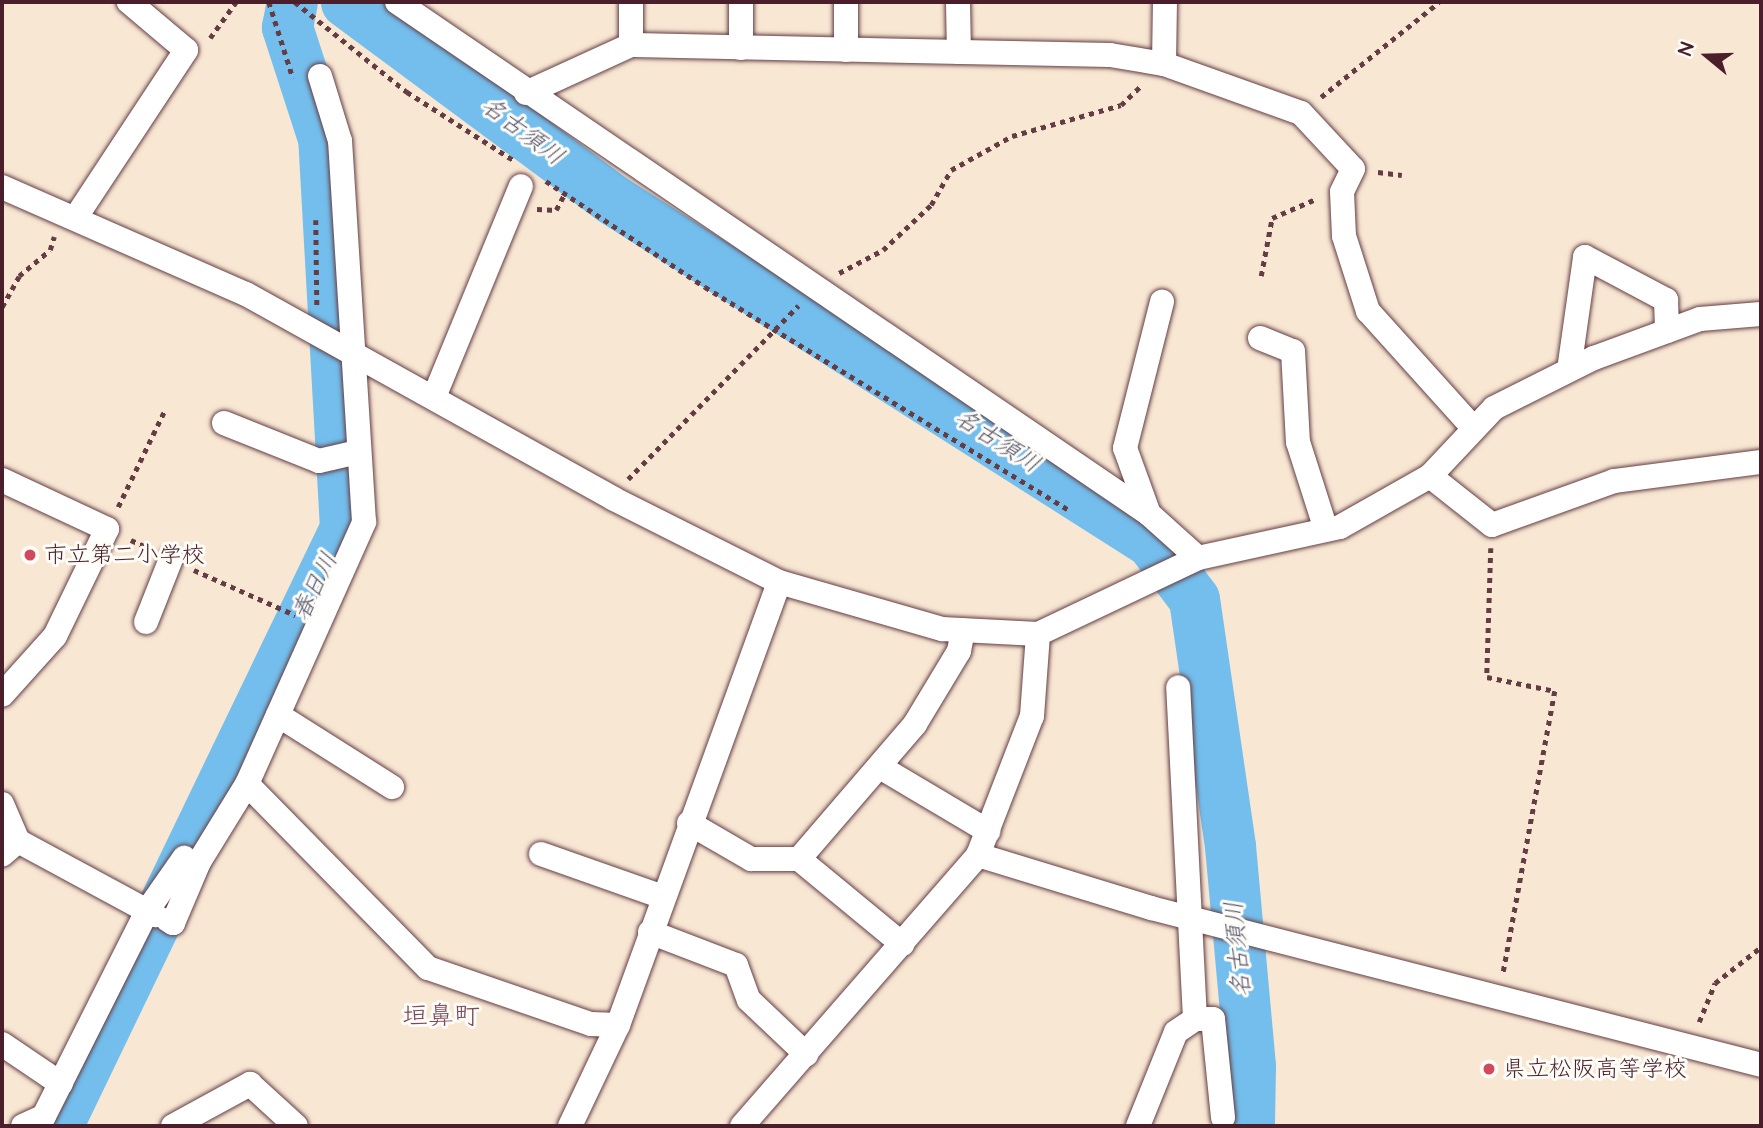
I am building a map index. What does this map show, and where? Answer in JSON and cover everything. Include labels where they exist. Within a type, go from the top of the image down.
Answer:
[{"type":"street","points":[[70,214],[186,50],[129,2]]},
{"type":"street","points":[[397,2],[526,93],[1149,514],[1198,558]]},
{"type":"street","points":[[631,2],[631,45]]},
{"type":"street","points":[[741,2],[741,48]]},
{"type":"street","points":[[846,2],[846,50]]},
{"type":"street","points":[[958,2],[960,52]]},
{"type":"street","points":[[1164,64],[1165,2]]},
{"type":"street","points":[[526,93],[631,45],[1110,55],[1164,64],[1301,113],[1353,169],[1342,192],[1344,236],[1368,311],[1467,421]]},
{"type":"street","points":[[2,804],[10,848],[173,923],[199,862],[247,784],[364,522],[340,141],[320,76]]},
{"type":"street","points":[[435,397],[528,176]]},
{"type":"street","points":[[2,187],[70,214],[317,331],[614,499],[779,582],[963,630],[1038,634],[1143,589],[1198,558],[1326,530],[1430,476],[1494,408],[1569,370],[1700,319],[1761,314]]},
{"type":"street","points":[[1569,370],[1585,257],[1666,300],[1667,331]]},
{"type":"street","points":[[1149,514],[1125,448],[1162,302]]},
{"type":"street","points":[[1260,338],[1293,351],[1298,442],[1326,530]]},
{"type":"street","points":[[224,423],[319,461],[358,452]]},
{"type":"street","points":[[1430,476],[1492,525],[1614,481],[1761,461]]},
{"type":"street","points":[[2,480],[107,529],[55,636],[2,695]]},
{"type":"street","points":[[146,622],[171,559]]},
{"type":"street","points":[[570,1126],[618,1025],[689,823],[779,582]]},
{"type":"street","points":[[799,859],[915,724],[959,651],[963,630]]},
{"type":"street","points":[[742,1126],[978,855],[1032,716],[1038,634]]},
{"type":"street","points":[[1178,687],[1195,1020]]},
{"type":"street","points":[[278,715],[393,787]]},
{"type":"street","points":[[880,767],[988,831]]},
{"type":"street","points":[[247,784],[428,968],[591,1024],[618,1025]]},
{"type":"street","points":[[689,823],[751,859],[799,859],[902,944]]},
{"type":"street","points":[[541,853],[663,897]]},
{"type":"street","points":[[978,855],[1190,917],[1272,934],[1761,1065]]},
{"type":"street","points":[[23,1126],[44,1116],[156,916],[184,858]]},
{"type":"street","points":[[650,932],[736,965],[749,1000],[806,1054]]},
{"type":"street","points":[[1138,1126],[1176,1032],[1195,1020],[1213,1019],[1223,1117]]},
{"type":"street","points":[[2,1044],[61,1084]]},
{"type":"street","points":[[173,1126],[250,1084],[296,1126]]},
{"type":"path","points":[[186,50],[204,47],[236,2]]},
{"type":"path","points":[[269,2],[295,86]]},
{"type":"path","points":[[295,2],[407,92],[528,176],[781,328],[1071,511]]},
{"type":"path","points":[[1301,113],[1439,2]]},
{"type":"path","points":[[814,286],[883,250],[932,205],[951,170],[1012,136],[1121,105],[1164,64]]},
{"type":"path","points":[[316,209],[317,331]]},
{"type":"path","points":[[2,307],[19,276],[50,250],[70,214]]},
{"type":"path","points":[[614,499],[643,458],[781,328]]},
{"type":"path","points":[[164,412],[107,529],[298,617],[295,628]]},
{"type":"path","points":[[1492,525],[1487,677],[1555,691],[1499,995]]},
{"type":"path","points":[[1689,1046],[1715,983],[1761,947]]},
{"type":"waterway","name":"春日川","points":[[57,1126],[345,528],[323,138],[287,27],[292,2]]},
{"type":"waterway","name":"名古須川","points":[[346,2],[612,199],[1151,542],[1194,599],[1230,846],[1250,1066],[1249,1126]]},
{"type":"place","name":"市立第二小学校","points":[[30,555]]},
{"type":"place","name":"県立松阪高等学校","points":[[1489,1069]]},
{"type":"district","name":"垣鼻町","points":[[441,1017]]}]
